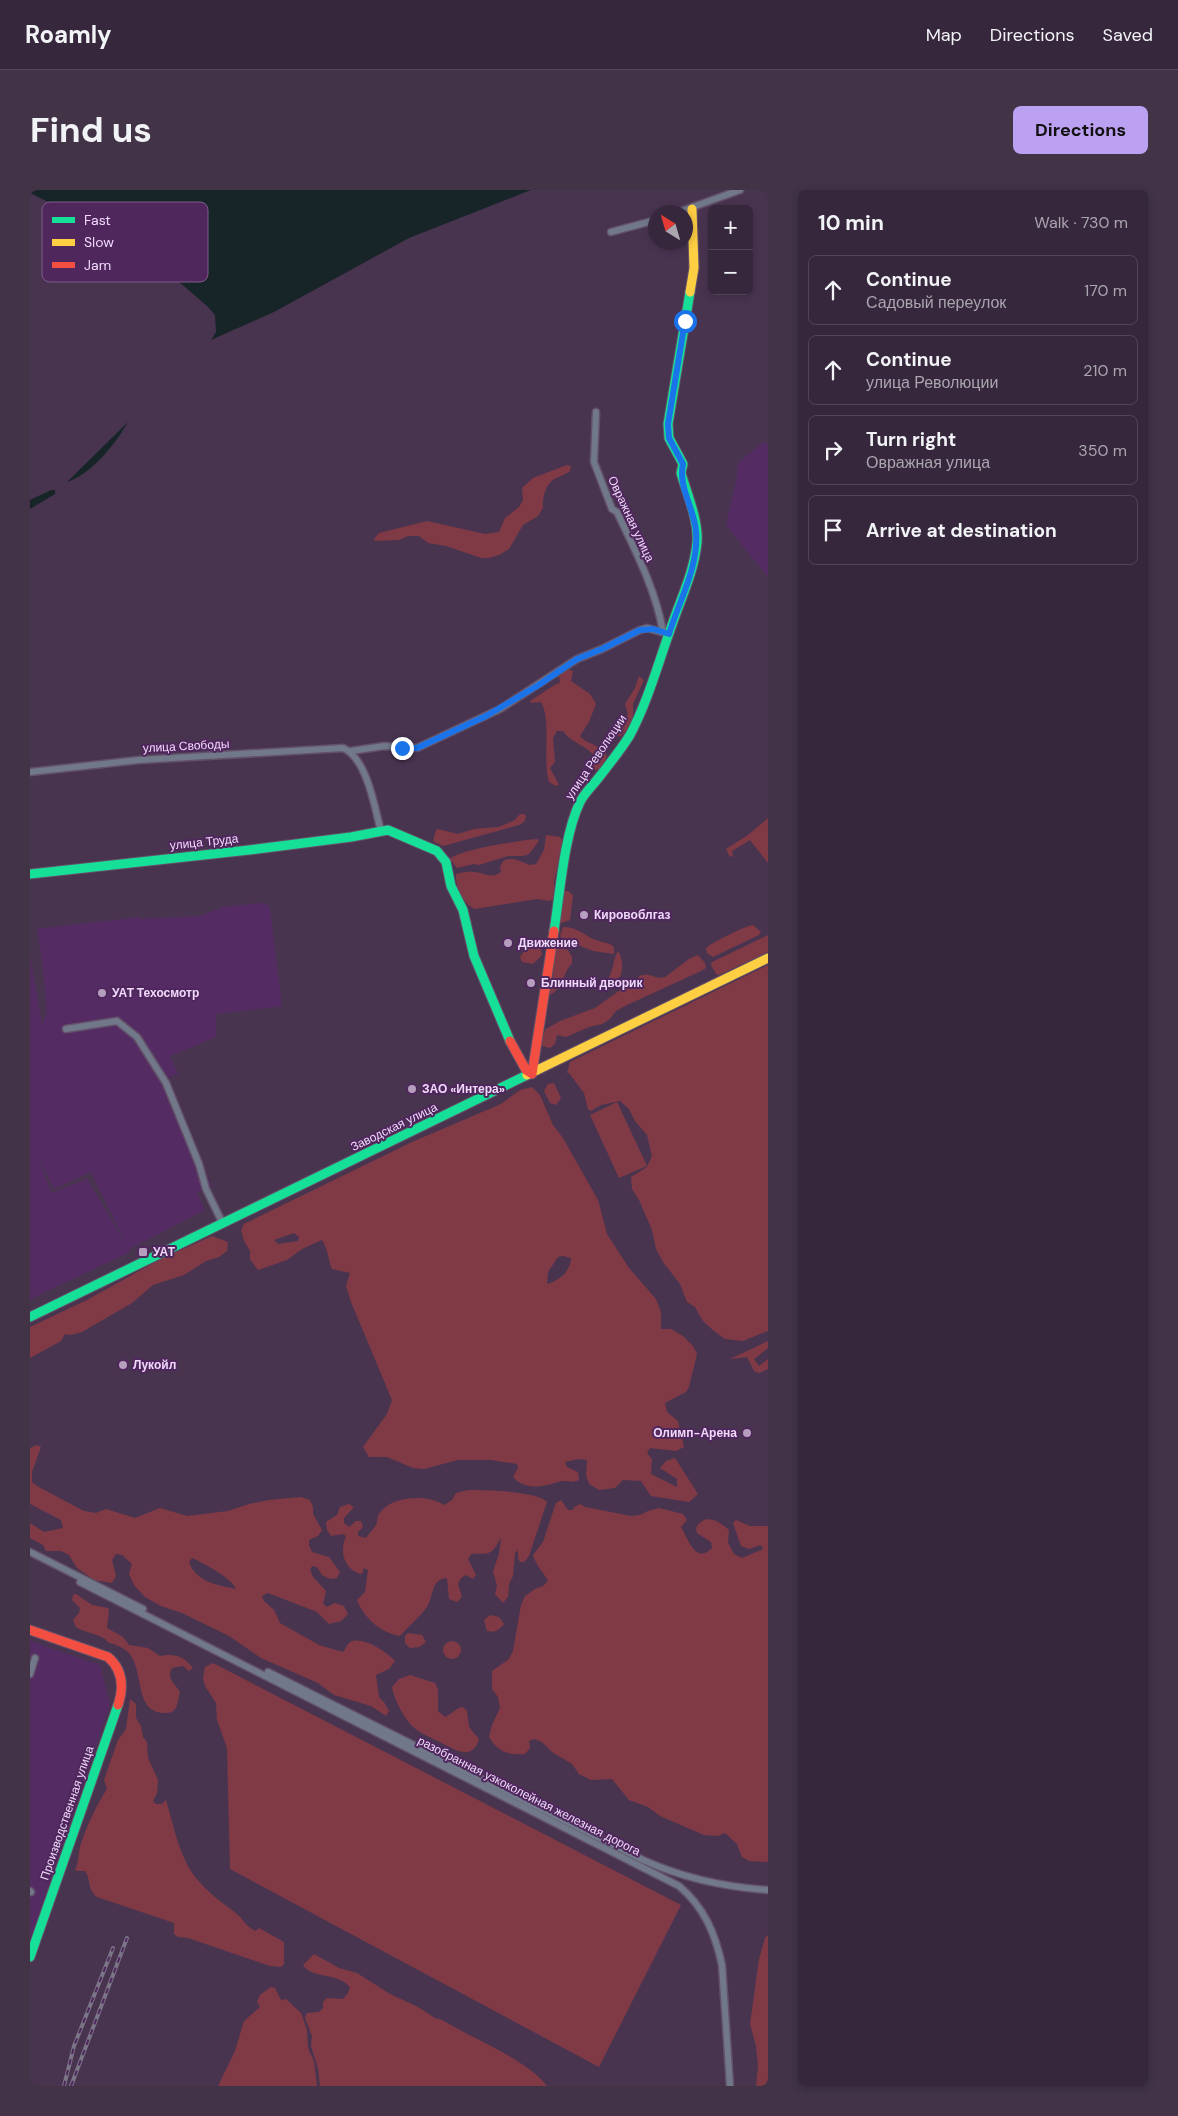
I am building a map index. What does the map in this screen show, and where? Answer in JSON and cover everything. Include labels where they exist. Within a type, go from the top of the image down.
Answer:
[{"type":"street","points":[[693,209],[740,190]]},
{"type":"street","points":[[611,232],[648,222]]},
{"type":"street","name":"улица Революции","points":[[532,1074],[567,839],[571,824],[581,800],[629,736],[651,688],[666,633],[691,573],[696,542],[696,528],[681,473],[683,464],[669,438],[668,424],[694,268],[693,238]]},
{"type":"street","name":"Овражная улица","points":[[596,412],[594,462],[612,508],[617,512],[639,560],[666,633]]},
{"type":"street","points":[[532,1074],[526,1070],[517,1056],[484,982],[466,928],[464,910],[451,886],[446,862],[438,851],[388,830],[381,832],[368,784],[352,751],[384,746],[417,748],[500,709],[582,657],[640,630],[647,628],[666,633]]},
{"type":"street","name":"улица Свободы","points":[[30,772],[138,760],[343,748],[352,751]]},
{"type":"street","name":"улица Труда","points":[[30,874],[342,839],[381,832]]},
{"type":"street","name":"Заводская улица","points":[[30,1317],[768,958]]},
{"type":"street","points":[[66,1029],[118,1021],[137,1037],[172,1096],[200,1164],[206,1188],[223,1224]]},
{"type":"street","points":[[30,1552],[642,1860],[707,1883],[768,1890]]},
{"type":"street","name":"разобранная узкоколейная железная дорога","points":[[80,1582],[679,1886],[689,1894],[704,1913],[718,1948],[722,1965],[730,2086]]},
{"type":"street","name":"разобранная узкоколейная железная дорога","points":[[123,1599],[177,1631]]},
{"type":"street","name":"Производственная улица","points":[[30,1630],[108,1657],[118,1666],[122,1677],[120,1699],[30,1957]]},
{"type":"street","points":[[30,1674],[36,1658]]},
{"type":"shaded area","points":[[30,190],[531,190],[409,238],[274,312],[211,340],[216,332],[215,315],[179,282],[208,282],[208,202],[48,202],[30,193]]},
{"type":"shaded area","points":[[128,422],[110,448],[94,465],[67,482]]},
{"type":"shaded area","points":[[764,442],[768,444],[768,577],[726,525],[737,478],[738,463]]},
{"type":"shaded area","points":[[567,465],[571,466],[570,471],[554,480],[548,486],[543,508],[538,516],[523,525],[509,549],[499,555],[481,558],[446,546],[428,543],[419,536],[408,536],[399,540],[375,541],[374,539],[379,533],[427,521],[485,534],[499,532],[505,518],[519,507],[523,500],[522,488],[533,478]]},
{"type":"shaded area","points":[[55,490],[55,494],[30,509],[30,500]]},
{"type":"shaded area","points":[[566,669],[573,671],[571,681],[590,694],[596,704],[589,722],[580,736],[601,749],[607,756],[600,768],[593,770],[592,767],[597,760],[594,755],[563,731],[557,731],[553,738],[555,762],[550,768],[559,785],[556,786],[549,782],[547,772],[547,729],[544,710],[541,702],[531,703],[530,701],[560,683],[559,675]]},
{"type":"shaded area","points":[[639,676],[644,680],[633,704],[633,715],[629,728],[620,737],[616,734],[628,714],[625,704],[635,688]]},
{"type":"shaded area","points":[[520,814],[526,816],[524,822],[519,825],[443,846],[433,841],[438,829],[458,834],[474,829],[499,827],[515,820]]},
{"type":"shaded area","points":[[768,818],[768,863],[750,840],[732,851],[733,856],[730,857],[726,849],[748,835]]},
{"type":"shaded area","points":[[546,835],[560,837],[563,842],[554,882],[555,894],[553,899],[549,901],[537,899],[475,909],[463,899],[458,889],[456,874],[477,872],[490,876],[494,875],[501,872],[500,867],[503,861],[510,859],[530,865],[536,864],[544,850]]},
{"type":"shaded area","points":[[537,839],[539,841],[529,854],[523,856],[508,856],[479,865],[474,864],[457,868],[450,859],[477,849]]},
{"type":"shaded area","points":[[564,891],[568,891],[573,895],[570,920],[561,923],[559,921]]},
{"type":"shaded area","points":[[260,903],[268,905],[282,1006],[216,1014],[216,1037],[170,1056],[178,1074],[168,1078],[212,1186],[197,1193],[205,1210],[129,1249],[130,1252],[30,1299],[30,956],[42,1025],[47,1012],[37,929],[140,917],[141,919],[200,916],[223,907]],"holes":[[[39,1158],[54,1189],[91,1172],[127,1246],[87,1179],[51,1193]]]},
{"type":"shaded area","points":[[753,925],[761,932],[759,935],[713,957],[707,953],[706,948],[709,946]]},
{"type":"shaded area","points":[[563,927],[572,928],[596,940],[610,944],[614,947],[614,954],[593,951],[563,939],[560,936]]},
{"type":"shaded area","points":[[768,935],[768,952],[719,975],[716,974],[711,965],[712,962]]},
{"type":"shaded area","points":[[533,945],[541,949],[542,955],[533,964],[522,962],[520,957],[525,950]]},
{"type":"shaded area","points":[[559,947],[568,950],[572,957],[572,963],[560,985],[548,996],[553,978],[554,950]]},
{"type":"shaded area","points":[[618,951],[622,970],[619,978],[611,983],[609,977]]},
{"type":"shaded area","points":[[698,955],[705,963],[706,968],[701,971],[625,1006],[616,1011],[610,1019],[602,1024],[589,1027],[566,1037],[557,1035],[555,1044],[550,1048],[542,1046],[540,1043],[546,1029],[560,1021],[595,1008],[640,976],[665,977],[689,959]]},
{"type":"shaded area","points":[[768,965],[768,1331],[743,1341],[725,1339],[703,1321],[695,1307],[687,1302],[680,1284],[663,1262],[656,1249],[652,1230],[632,1189],[631,1177],[647,1167],[652,1156],[647,1135],[635,1121],[629,1109],[620,1101],[601,1105],[591,1111],[588,1109],[584,1093],[569,1073],[567,1073],[570,1062]]},
{"type":"shaded area","points":[[554,1083],[561,1098],[556,1105],[550,1103],[544,1091],[548,1084]]},
{"type":"shaded area","points":[[532,1087],[540,1095],[553,1125],[563,1138],[598,1200],[607,1234],[629,1268],[656,1299],[661,1312],[661,1329],[671,1329],[683,1336],[693,1346],[697,1354],[686,1392],[665,1403],[667,1412],[678,1421],[684,1447],[676,1451],[650,1448],[647,1453],[652,1459],[651,1474],[677,1487],[677,1479],[660,1468],[666,1461],[675,1458],[698,1494],[689,1502],[651,1496],[641,1481],[623,1480],[615,1488],[599,1490],[589,1484],[586,1475],[587,1460],[578,1459],[565,1462],[567,1467],[578,1472],[579,1480],[533,1486],[524,1485],[513,1477],[518,1468],[517,1464],[491,1460],[458,1460],[424,1469],[413,1468],[387,1457],[369,1457],[363,1447],[387,1414],[392,1400],[351,1302],[346,1286],[350,1273],[332,1269],[322,1240],[302,1249],[287,1260],[258,1270],[250,1259],[250,1251],[244,1241],[241,1230],[244,1224],[412,1142],[501,1104],[520,1090]],"holes":[[[294,1233],[299,1237],[298,1241],[278,1244],[274,1240]],[[558,1257],[571,1258],[569,1267],[560,1278],[547,1284],[548,1272]]]},
{"type":"shaded area","points":[[617,1102],[647,1166],[619,1178],[590,1115]]},
{"type":"shaded area","points":[[212,1236],[228,1242],[227,1251],[219,1257],[206,1261],[184,1275],[153,1285],[132,1303],[82,1332],[71,1335],[65,1334],[61,1341],[30,1358],[30,1327],[87,1300],[159,1260]]},
{"type":"shaded area","points":[[768,1341],[768,1348],[754,1359],[759,1366],[768,1359],[768,1369],[759,1373],[754,1371],[747,1357],[730,1359]]},
{"type":"shaded area","points":[[37,1445],[41,1447],[32,1472],[32,1482],[84,1511],[96,1513],[106,1509],[135,1518],[160,1508],[187,1516],[228,1511],[269,1500],[301,1497],[310,1500],[313,1514],[322,1530],[318,1536],[309,1540],[309,1545],[312,1552],[329,1557],[340,1572],[337,1578],[330,1579],[322,1575],[317,1567],[312,1566],[310,1570],[313,1577],[326,1591],[323,1604],[327,1607],[335,1603],[344,1606],[348,1614],[341,1621],[329,1624],[317,1612],[268,1593],[262,1596],[264,1601],[274,1610],[280,1623],[319,1645],[343,1652],[347,1645],[353,1641],[364,1642],[382,1650],[392,1658],[395,1661],[389,1669],[376,1675],[379,1697],[389,1711],[386,1716],[371,1706],[334,1695],[318,1683],[261,1658],[229,1636],[145,1597],[134,1585],[129,1574],[132,1564],[122,1555],[116,1554],[112,1560],[116,1576],[112,1583],[94,1580],[77,1568],[69,1555],[61,1551],[46,1551],[43,1545],[30,1538],[30,1523],[44,1532],[63,1528],[61,1520],[30,1504],[30,1448]],"holes":[[[192,1558],[229,1580],[236,1589],[208,1582],[202,1578],[192,1569],[189,1562]]]},
{"type":"shaded area","points":[[468,1490],[522,1493],[533,1495],[547,1502],[529,1556],[524,1562],[520,1562],[518,1550],[515,1553],[513,1576],[509,1584],[508,1597],[503,1603],[495,1594],[497,1586],[493,1571],[499,1554],[501,1538],[489,1553],[471,1554],[468,1559],[476,1575],[473,1579],[466,1575],[461,1578],[458,1584],[462,1597],[457,1602],[449,1599],[447,1578],[442,1579],[436,1584],[426,1608],[400,1636],[386,1632],[369,1619],[357,1600],[365,1592],[368,1570],[364,1568],[362,1574],[351,1569],[343,1554],[346,1536],[343,1534],[331,1536],[327,1530],[326,1522],[337,1515],[340,1507],[349,1504],[354,1507],[344,1518],[344,1523],[349,1527],[356,1521],[361,1521],[363,1527],[358,1532],[358,1536],[366,1538],[376,1525],[379,1514],[392,1503],[410,1498],[420,1498],[437,1501],[444,1505],[452,1500],[456,1493]]},
{"type":"shaded area","points":[[561,1500],[568,1510],[573,1510],[574,1507],[580,1504],[585,1507],[631,1516],[640,1515],[659,1508],[683,1514],[687,1520],[681,1527],[689,1543],[697,1552],[701,1553],[712,1548],[711,1542],[697,1533],[696,1528],[707,1519],[720,1523],[729,1530],[728,1543],[734,1554],[742,1558],[763,1549],[761,1545],[749,1549],[741,1546],[733,1523],[736,1520],[750,1526],[768,1526],[768,1862],[749,1861],[742,1857],[737,1844],[725,1833],[718,1836],[704,1835],[660,1816],[648,1807],[629,1800],[612,1779],[591,1780],[579,1774],[572,1764],[552,1752],[542,1742],[534,1739],[529,1741],[530,1748],[525,1754],[513,1754],[504,1752],[489,1737],[500,1708],[498,1697],[492,1689],[492,1671],[509,1659],[513,1651],[521,1605],[525,1596],[548,1581],[533,1555],[543,1542],[556,1503]]},
{"type":"shaded area","points":[[76,1594],[92,1605],[108,1608],[107,1628],[123,1637],[129,1645],[148,1648],[160,1656],[178,1656],[193,1668],[189,1671],[183,1666],[172,1668],[170,1672],[172,1681],[180,1692],[176,1707],[172,1712],[154,1711],[148,1705],[143,1698],[133,1659],[128,1652],[102,1637],[76,1627],[73,1620],[79,1613],[80,1608],[72,1600],[73,1595]]},
{"type":"shaded area","points":[[490,1615],[499,1617],[504,1624],[499,1629],[490,1632],[487,1631],[484,1620]]},
{"type":"shaded area","points":[[408,1633],[422,1635],[426,1642],[419,1647],[410,1648],[405,1643],[405,1636]]},
{"type":"shaded area","points":[[30,1641],[100,1665],[110,1705],[30,1941]]},
{"type":"shaded area","points":[[448,1641],[456,1641],[461,1646],[459,1657],[448,1659],[443,1654],[443,1646]]},
{"type":"shaded area","points":[[213,1663],[681,1905],[599,2067],[230,1869],[227,1748],[217,1720],[216,1703],[205,1686],[203,1678],[205,1667]]},
{"type":"shaded area","points":[[410,1675],[435,1683],[438,1690],[438,1711],[445,1717],[463,1707],[467,1711],[469,1727],[479,1739],[472,1750],[461,1752],[455,1750],[411,1725],[399,1707],[392,1687],[399,1679]]},
{"type":"shaded area","points":[[130,1699],[136,1704],[136,1718],[141,1726],[143,1737],[147,1742],[148,1758],[158,1780],[157,1793],[153,1801],[156,1804],[162,1804],[166,1800],[178,1841],[190,1869],[205,1888],[237,1914],[250,1928],[256,1931],[259,1928],[284,1942],[284,1964],[281,1967],[270,1966],[188,1938],[178,1937],[174,1934],[174,1923],[97,1897],[90,1887],[85,1871],[75,1870],[85,1832],[107,1789],[104,1780],[118,1740],[126,1729]]},
{"type":"shaded area","points":[[768,1935],[768,2086],[756,2086],[758,2067],[756,2046],[750,2024],[759,1959],[765,1938]]},
{"type":"shaded area","points":[[314,1954],[339,1968],[357,1973],[390,1994],[513,2058],[538,2076],[547,2086],[320,2086],[318,2068],[311,2046],[312,2036],[305,2018],[307,2013],[319,2012],[327,1998],[343,1999],[350,1987],[338,1979],[307,1969],[303,1965]]},
{"type":"shaded area","points":[[271,1987],[275,1988],[281,2000],[286,1999],[301,2013],[307,2030],[308,2048],[314,2061],[317,2086],[218,2086],[235,2051],[244,2021],[260,2007],[257,2002],[260,1995]]},
{"type":"railway","points":[[71,2086],[127,1938]]},
{"type":"railway","points":[[64,2086],[74,2046],[113,1948]]},
{"type":"traffic: fast","points":[[554,931],[566,847],[575,815],[583,796],[622,747],[637,721],[693,564],[697,543],[696,526],[681,473],[683,464],[669,438],[668,424],[690,292]]},
{"type":"traffic: fast","points":[[30,874],[249,850],[351,837],[388,830],[437,851],[446,862],[451,886],[463,910],[474,956],[510,1041]]},
{"type":"traffic: fast","points":[[30,1317],[527,1075]]},
{"type":"traffic: fast","points":[[30,1957],[118,1705]]},
{"type":"traffic: slow","points":[[690,292],[694,268],[693,238]]},
{"type":"traffic: slow","points":[[527,1075],[768,958]]},
{"type":"traffic: jam","points":[[510,1041],[526,1070],[532,1074],[554,931]]},
{"type":"traffic: jam","points":[[30,1630],[108,1657],[117,1667],[121,1679],[118,1705]]},
{"type":"place","name":"Кировоблгаз","points":[[584,915]]},
{"type":"place","name":"Движение","points":[[508,943]]},
{"type":"place","name":"Блинный дворик","points":[[531,983]]},
{"type":"place","name":"УАТ Техосмотр","points":[[102,993]]},
{"type":"place","name":"ЗАО «Интера»","points":[[412,1089]]},
{"type":"place","name":"УАТ","points":[[143,1252]]},
{"type":"place","name":"Лукойл","points":[[123,1365]]},
{"type":"place","name":"Олимп-Арена","points":[[747,1433]]},
{"type":"route","points":[[402,748],[417,748],[486,716],[537,686],[577,659],[640,630],[647,628],[669,634],[691,573],[696,542],[696,528],[681,473],[683,464],[669,438],[668,424],[685,321]]}]
